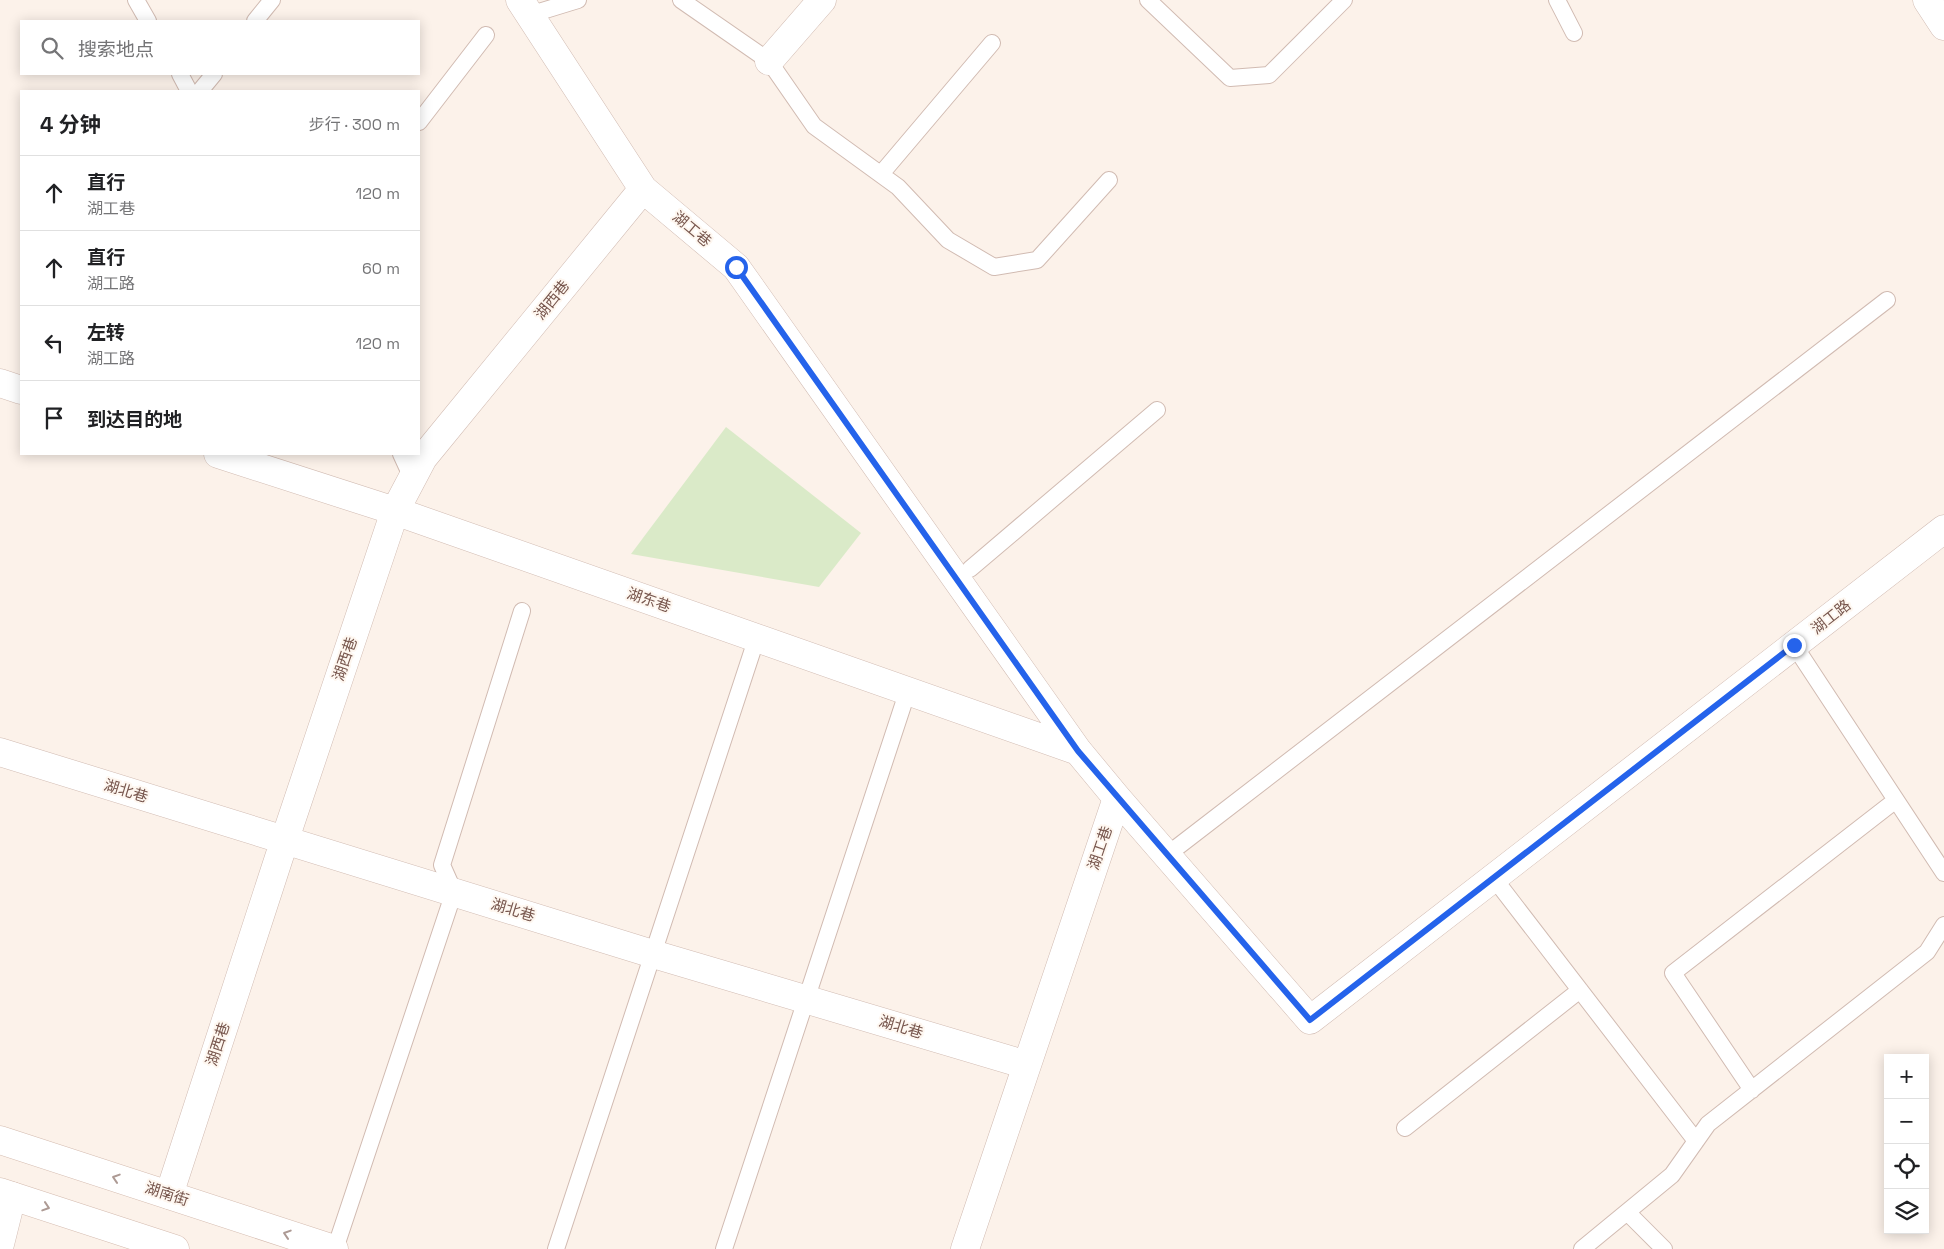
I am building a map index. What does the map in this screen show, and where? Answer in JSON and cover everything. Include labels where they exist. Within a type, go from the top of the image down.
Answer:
[{"type":"street","points":[[769,61],[822,0]]},
{"type":"street","points":[[1927,0],[1944,26]]},
{"type":"street","name":"湖工巷","points":[[525,8],[644,188],[736,267],[1078,751],[1117,798],[965,1249]]},
{"type":"street","name":"湖西巷","points":[[169,1195],[285,839],[395,511],[423,458],[644,188]]},
{"type":"street","points":[[0,383],[20,390]]},
{"type":"street","name":"湖东巷","points":[[221,455],[395,511],[1078,751]]},
{"type":"street","name":"湖工路","points":[[1117,798],[1310,1020],[1944,529]]},
{"type":"street","name":"湖北巷","points":[[0,752],[653,954],[806,998],[1027,1066]]},
{"type":"street","name":"湖南街","points":[[0,1140],[334,1249]]},
{"type":"street","points":[[0,1244],[6,1194],[175,1249]]},
{"type":"lane","points":[[136,0],[147,20]]},
{"type":"lane","points":[[256,20],[272,0]]},
{"type":"lane","points":[[525,8],[578,0]]},
{"type":"lane","points":[[681,0],[769,61],[814,126],[898,186],[948,240],[994,267],[1037,260],[1109,180]]},
{"type":"lane","points":[[1148,0],[1230,78],[1269,75],[1344,0]]},
{"type":"lane","points":[[1557,0],[1574,33]]},
{"type":"lane","points":[[420,121],[486,35]]},
{"type":"lane","points":[[881,174],[992,43]]},
{"type":"lane","points":[[181,75],[188,90]]},
{"type":"lane","points":[[201,90],[213,75]]},
{"type":"lane","points":[[1167,855],[1887,300]]},
{"type":"lane","points":[[970,569],[1157,410]]},
{"type":"lane","points":[[401,455],[412,478]]},
{"type":"lane","points":[[334,1249],[454,892],[442,865],[522,611]]},
{"type":"lane","points":[[556,1249],[756,637]]},
{"type":"lane","points":[[1794,645],[1944,873]]},
{"type":"lane","points":[[724,1249],[908,690]]},
{"type":"lane","points":[[1752,1090],[1673,974],[1896,800]]},
{"type":"lane","points":[[1494,877],[1696,1141]]},
{"type":"lane","points":[[1582,1249],[1672,1175],[1708,1124],[1927,952],[1944,926]]},
{"type":"lane","points":[[1405,1128],[1580,990]]},
{"type":"lane","points":[[1628,1212],[1664,1249]]},
{"type":"green space","points":[[726,427],[861,533],[819,587],[631,554]]},
{"type":"route","points":[[736,267],[1078,751],[1310,1020],[1794,645]]}]
